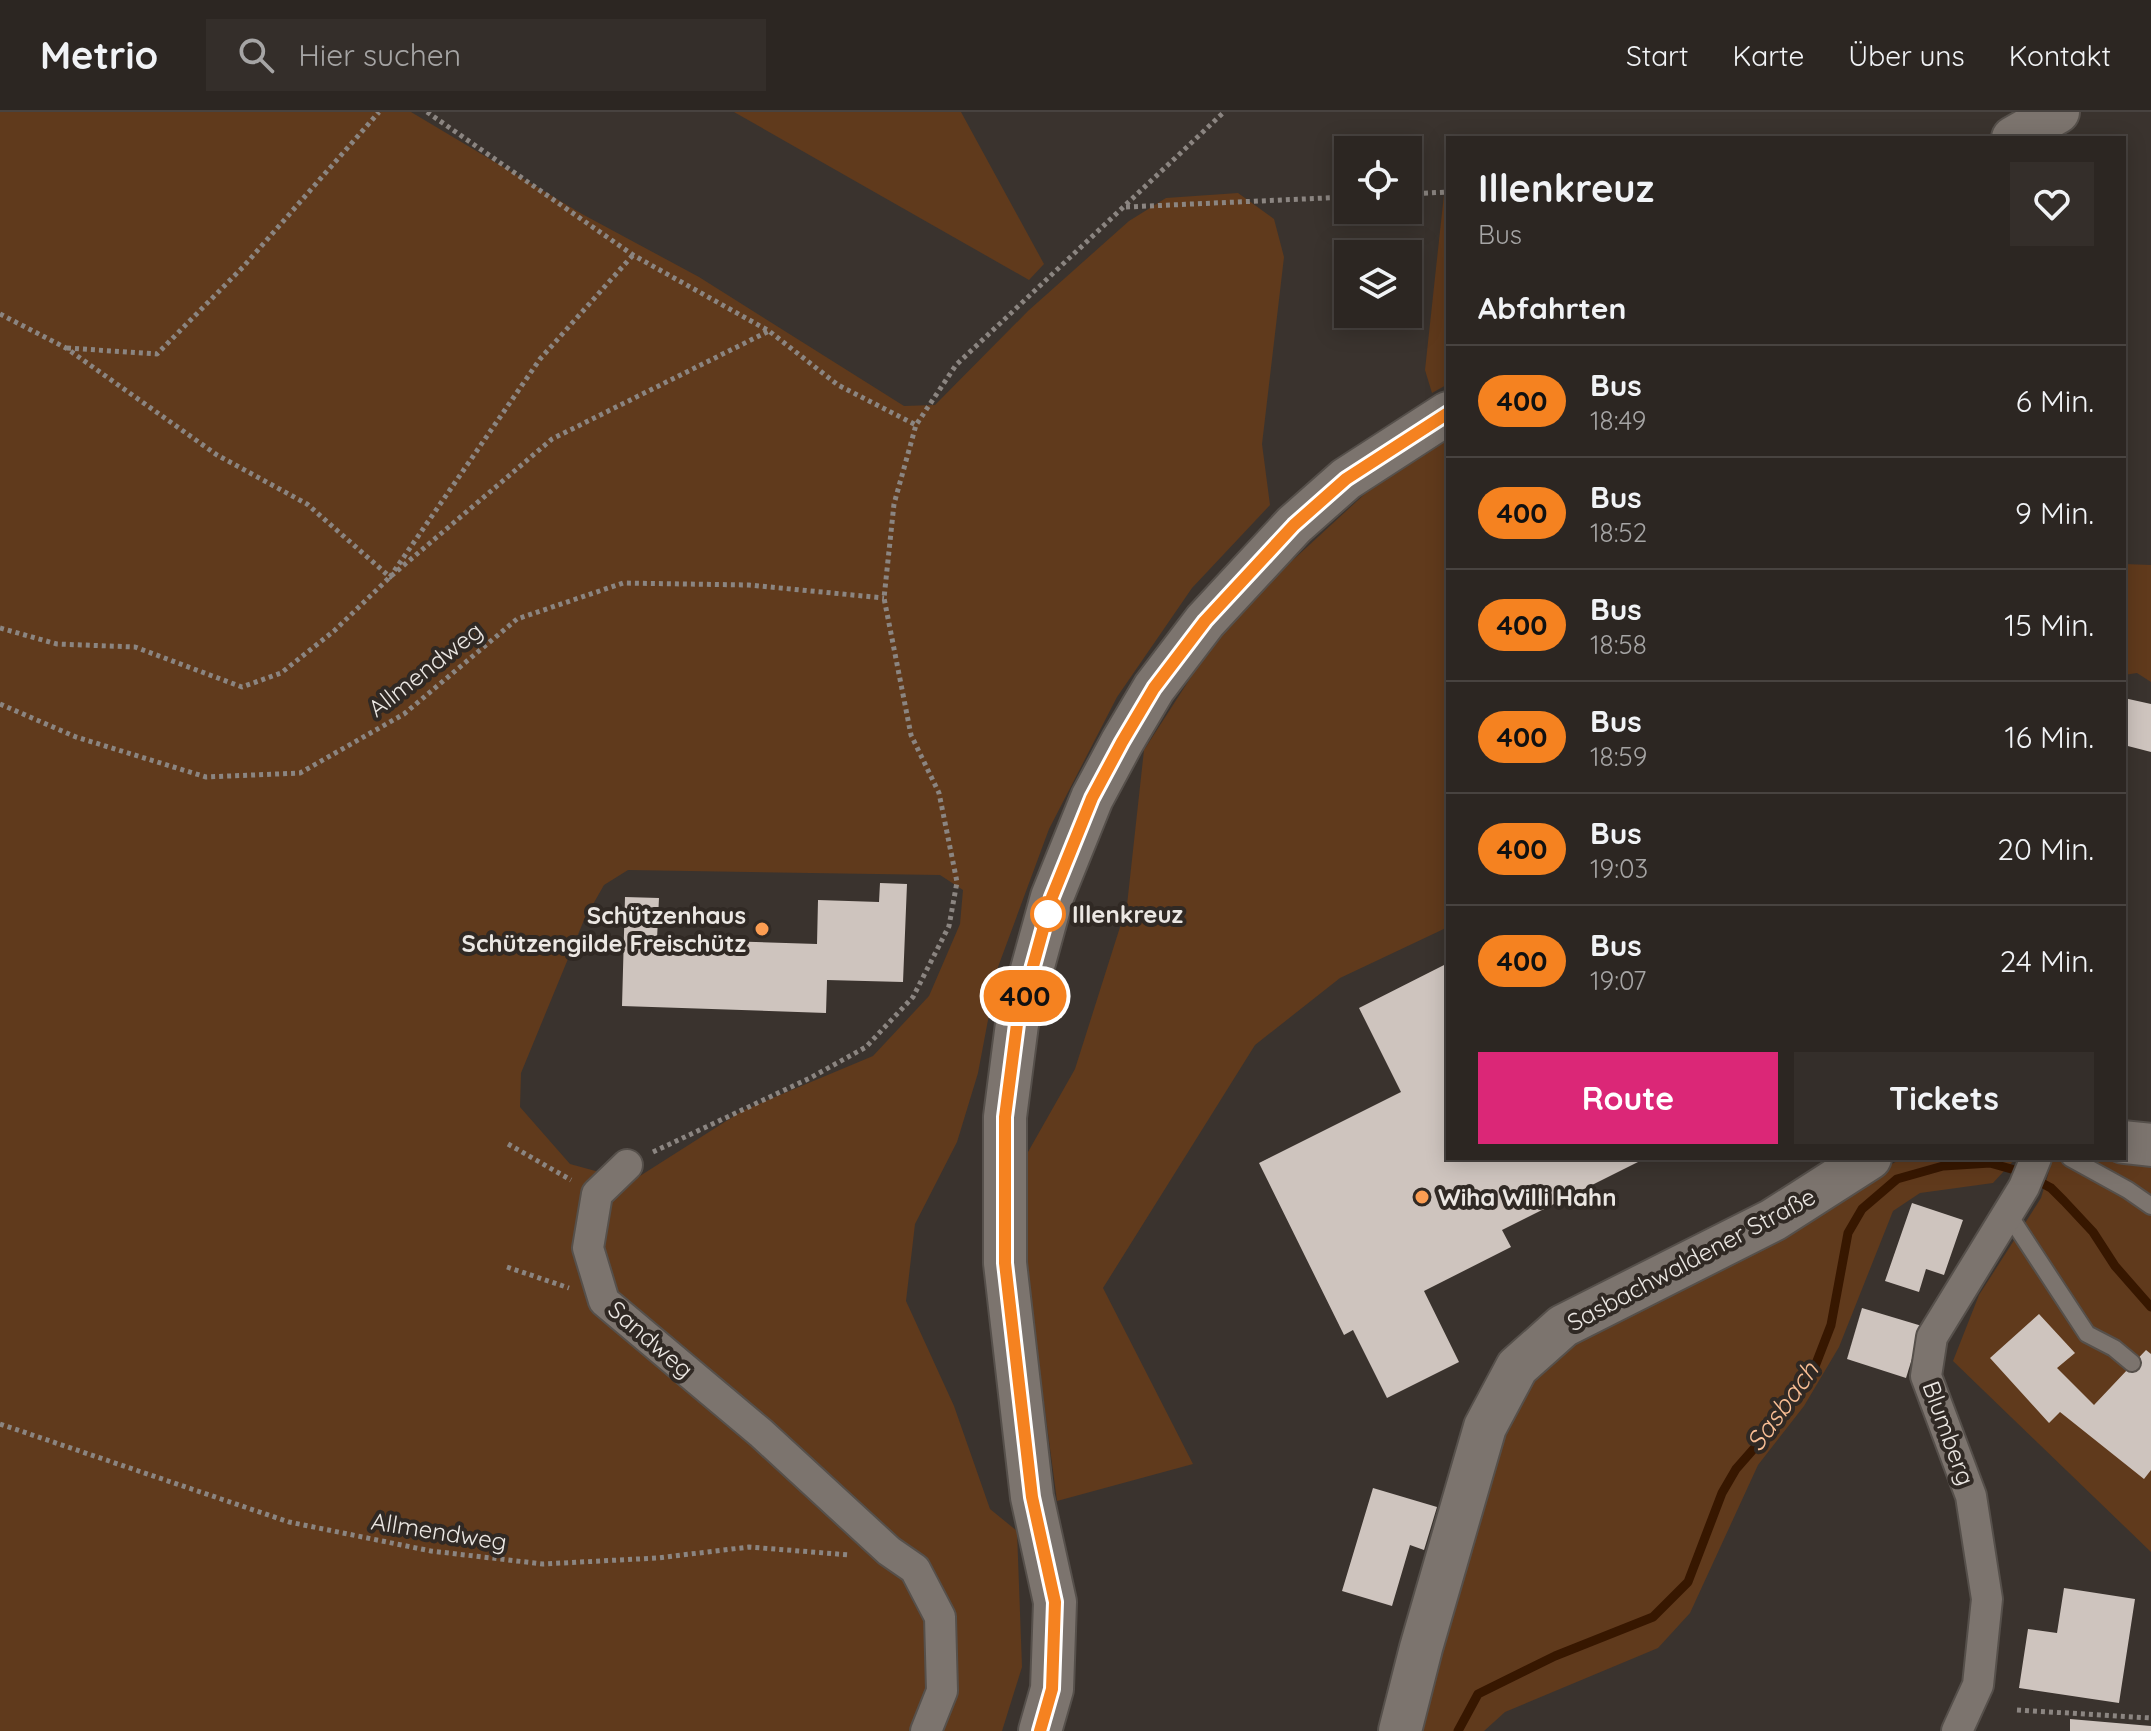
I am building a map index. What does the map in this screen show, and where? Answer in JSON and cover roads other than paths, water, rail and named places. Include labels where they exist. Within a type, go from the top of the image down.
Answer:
[{"type":"main road","points":[[2016,136],[2058,112]]},
{"type":"main road","points":[[1040,1731],[1052,1689],[1055,1602],[1032,1497],[1005,1263],[1005,1117],[1017,1024],[1052,897],[1092,798],[1122,742],[1154,688],[1205,621],[1285,535],[1346,479],[1446,414]]},
{"type":"main road","points":[[2126,1142],[2151,1145]]},
{"type":"main road","name":"Sasbachwaldener Straße","points":[[1400,1731],[1485,1427],[1517,1367],[1563,1326],[1773,1220],[1867,1160]]},
{"type":"street","name":"Blumberg","points":[[1957,1731],[1978,1685],[1987,1599],[1971,1496],[1926,1376],[1932,1337],[2024,1187],[2035,1160]]},
{"type":"street","name":"Sandweg","points":[[627,1165],[597,1194],[588,1248],[604,1301],[761,1433],[889,1551],[915,1569],[940,1617],[942,1691],[926,1731]]},
{"type":"lane","points":[[2072,1160],[2151,1206]]},
{"type":"lane","points":[[2007,1212],[2087,1334],[2114,1348],[2132,1363]]},
{"type":"waterway","name":"Sasbach","points":[[1458,1731],[1478,1694],[1555,1656],[1653,1617],[1688,1582],[1722,1493],[1736,1469],[1780,1419],[1812,1374],[1831,1325],[1848,1233],[1862,1209],[1897,1179],[1943,1166],[1990,1163],[2022,1172],[2051,1188],[2064,1201],[2093,1232],[2115,1266],[2151,1307]]},
{"type":"place","name":"Illenkreuz","points":[[1048,914]]},
{"type":"place","name":"Schützenhaus Schützengilde Freischütz","points":[[762,929]]},
{"type":"place","name":"Wiha Willi Hahn","points":[[1422,1197]]}]
